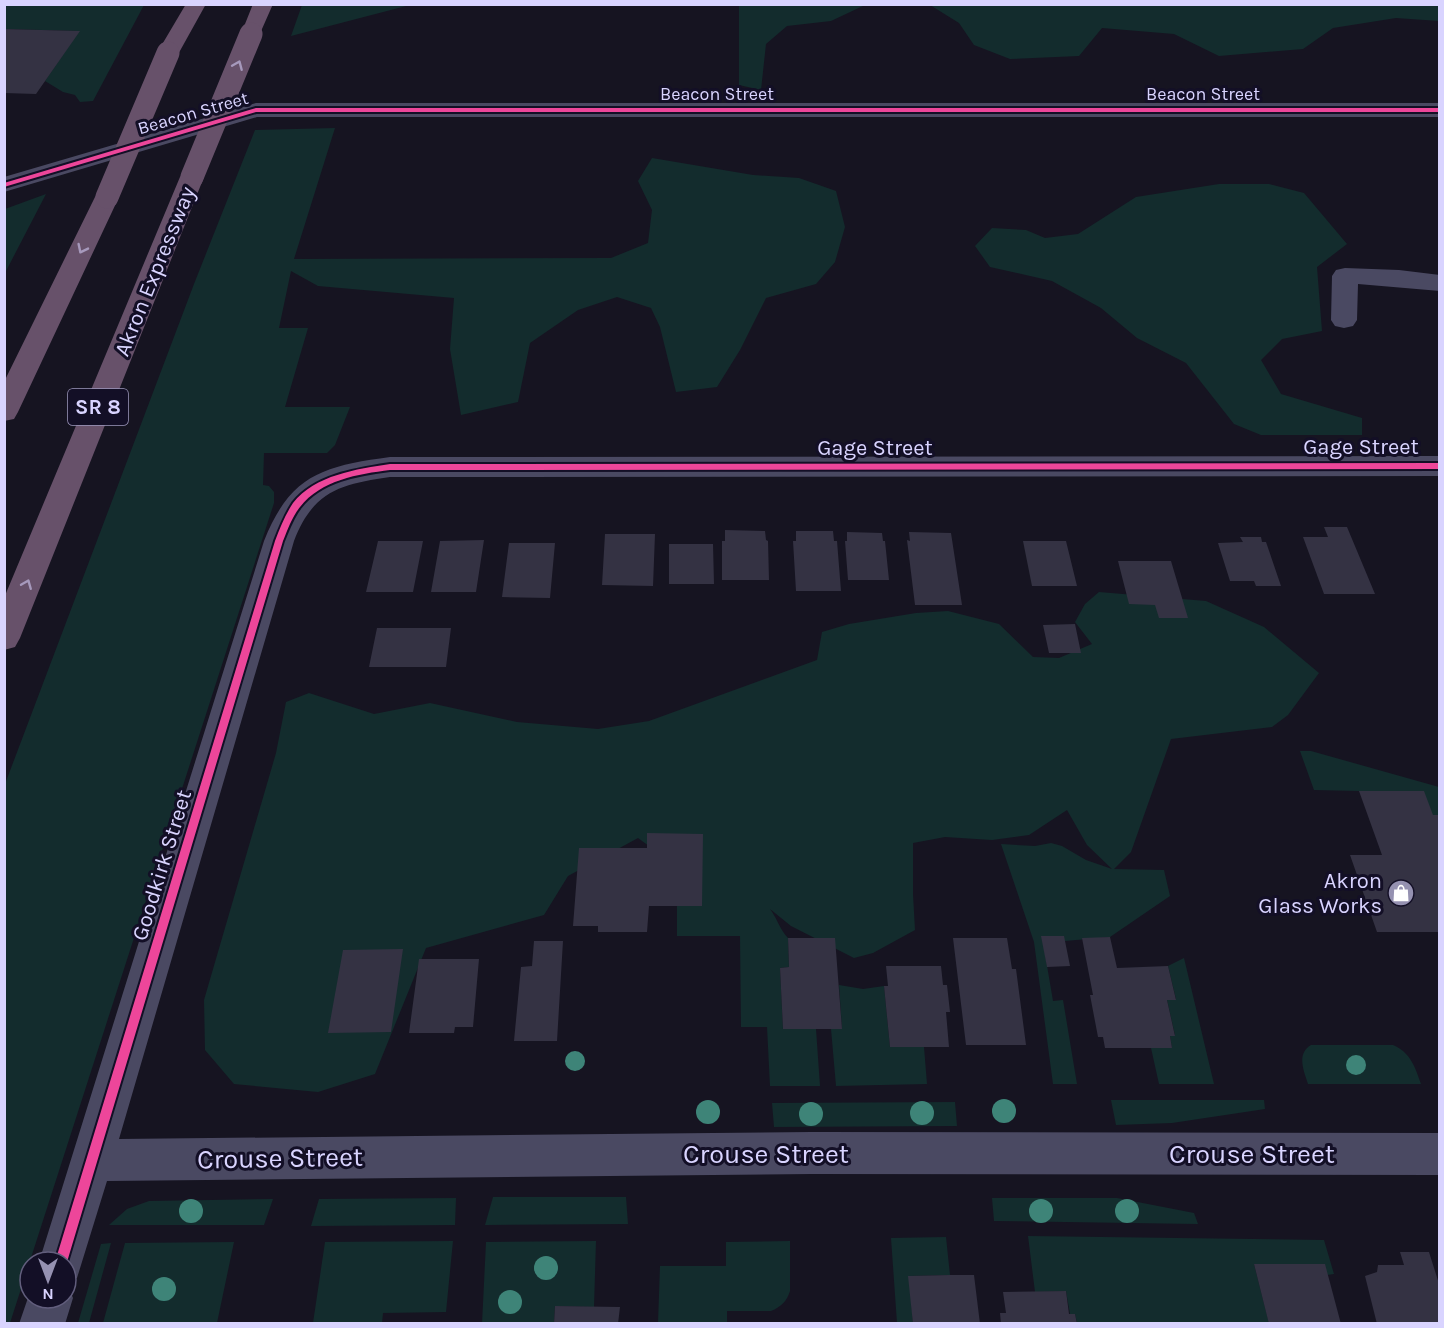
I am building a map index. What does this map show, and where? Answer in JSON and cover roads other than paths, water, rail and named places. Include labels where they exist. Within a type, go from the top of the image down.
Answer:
[{"type":"highway","points":[[4,412],[108,196],[168,53],[196,4]]},
{"type":"highway","name":"Akron Expressway","points":[[4,638],[263,4]]},
{"type":"street","name":"Beacon Street","points":[[4,185],[256,110],[1440,110]]},
{"type":"street","points":[[1344,320],[1345,276],[1399,278],[1440,283]]},
{"type":"street","name":"Gage Street","points":[[316,491],[326,483],[353,472],[390,467],[1440,466]]},
{"type":"street","name":"Goodkirk Street","points":[[65,1250],[279,541],[288,519],[299,502],[316,491]]},
{"type":"street","name":"Crouse Street","points":[[93,1160],[812,1153],[1440,1154]]},
{"type":"place","name":"Akron Glass Works","points":[[1401,893]]}]
